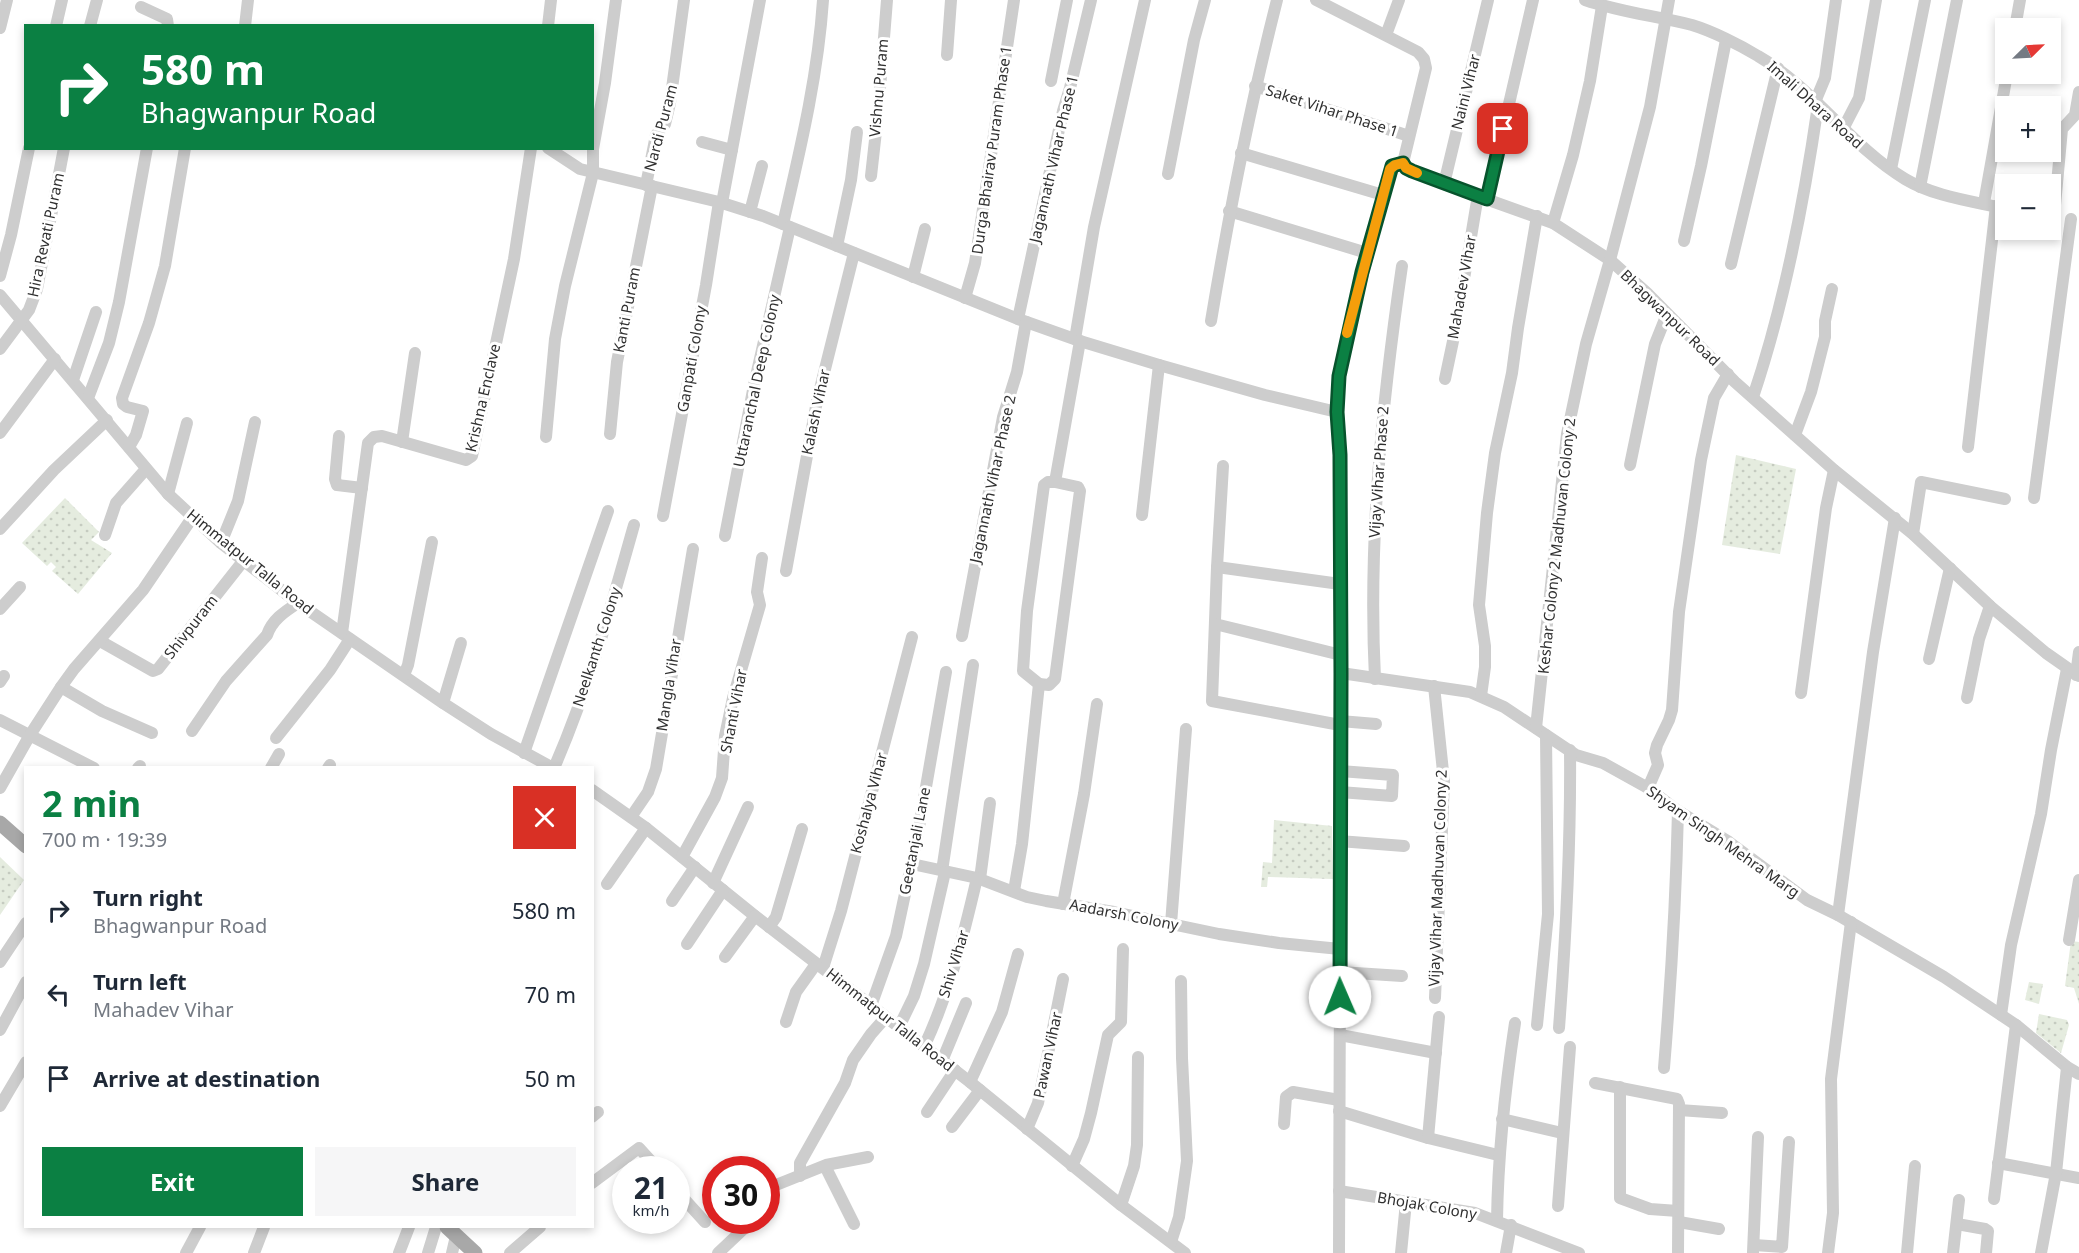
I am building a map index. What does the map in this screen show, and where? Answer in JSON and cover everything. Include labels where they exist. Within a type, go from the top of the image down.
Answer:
[{"type":"main road","points":[[0,823],[24,844]]},
{"type":"main road","points":[[452,1231],[475,1253]]},
{"type":"street","points":[[0,28],[6,0]]},
{"type":"street","points":[[56,24],[62,0]]},
{"type":"street","points":[[91,24],[97,0]]},
{"type":"street","points":[[244,24],[248,0]]},
{"type":"street","points":[[548,24],[551,0]]},
{"type":"street","points":[[594,143],[616,0]]},
{"type":"street","name":"Nardi Puram","points":[[649,186],[656,135],[665,124],[670,104],[684,0]]},
{"type":"street","name":"Ganpati Colony","points":[[663,516],[720,203],[760,0]]},
{"type":"street","name":"Uttaranchal Deep Colony","points":[[726,536],[807,121],[821,25],[822,0]]},
{"type":"street","name":"Vishnu Puram","points":[[871,176],[887,0]]},
{"type":"street","points":[[947,55],[951,0]]},
{"type":"street","name":"Durga Bhairav Puram Phase 1","points":[[965,298],[975,263],[1014,0]]},
{"type":"street","points":[[1051,81],[1067,0]]},
{"type":"street","name":"Jagannath Vihar Phase 1","points":[[1022,321],[1063,111],[1091,0]]},
{"type":"street","points":[[1055,482],[1094,227],[1144,0]]},
{"type":"street","points":[[1168,174],[1194,40],[1205,0]]},
{"type":"street","points":[[1211,321],[1229,211],[1255,86],[1277,0]]},
{"type":"street","points":[[1386,35],[1399,0]]},
{"type":"street","name":"Naini Vihar","points":[[1444,184],[1488,0]]},
{"type":"street","name":"Mahadev Vihar","points":[[1445,379],[1483,197],[1533,0]]},
{"type":"street","name":"Imali Dhara Road","points":[[1585,0],[1602,6],[1695,26],[1756,54],[1778,68],[1866,151],[1891,169],[1920,187],[1943,195],[1995,206]]},
{"type":"street","name":"Keshar Colony 2 Madhuvan Colony 2","points":[[1537,1025],[1548,914],[1541,732],[1568,434],[1586,345],[1650,107],[1669,0]]},
{"type":"street","points":[[1753,397],[1784,283],[1807,184],[1816,104],[1825,78],[1836,0]]},
{"type":"street","points":[[1843,129],[1859,98],[1876,0]]},
{"type":"street","points":[[1891,169],[1925,0]]},
{"type":"street","points":[[1920,187],[1957,0]]},
{"type":"street","points":[[2017,18],[2020,0]]},
{"type":"street","points":[[1322,1],[1418,52],[1424,59],[1426,68],[1403,163],[1390,169],[1367,253],[1339,376],[1337,412],[1340,455],[1341,656],[1339,1253]]},
{"type":"street","points":[[1553,223],[1573,155],[1590,81],[1602,6]]},
{"type":"street","points":[[141,7],[167,19],[168,24]]},
{"type":"street","points":[[1684,241],[1726,40]]},
{"type":"street","points":[[1731,264],[1778,68]]},
{"type":"street","points":[[1998,174],[2006,84]]},
{"type":"street","name":"Saket Vihar Phase 1","points":[[1255,86],[1409,136]]},
{"type":"street","points":[[2057,174],[2062,129],[2075,115],[2079,92]]},
{"type":"street","points":[[837,246],[851,180],[857,132]]},
{"type":"street","points":[[702,142],[732,150]]},
{"type":"street","points":[[0,276],[29,150]]},
{"type":"street","name":"Hira Revati Puram","points":[[0,349],[29,310],[37,288],[64,150]]},
{"type":"street","points":[[88,398],[109,343],[119,302],[147,150]]},
{"type":"street","points":[[129,447],[136,435],[143,411],[127,407],[123,404],[122,398],[149,323],[165,266],[185,150]]},
{"type":"street","name":"Krishna Enclave","points":[[346,636],[368,443],[374,437],[382,436],[466,460],[472,456],[514,259],[531,150]]},
{"type":"street","points":[[551,150],[580,169],[750,212],[1022,321],[1077,340],[1265,395],[1337,412]]},
{"type":"street","points":[[546,437],[555,339],[565,286],[593,173],[593,150]]},
{"type":"street","points":[[1241,153],[1383,195]]},
{"type":"street","name":"Bhagwanpur Road","points":[[1403,163],[1406,168],[1444,184],[1553,223],[1575,235],[1610,260],[1728,374],[1834,470],[1895,518],[1990,606],[2074,674]]},
{"type":"street","points":[[750,212],[762,166]]},
{"type":"street","name":"Kanti Puram","points":[[610,434],[617,362],[649,186]]},
{"type":"street","points":[[1968,447],[1995,206]]},
{"type":"street","points":[[1229,211],[1367,253]]},
{"type":"street","points":[[1481,696],[1485,646],[1479,604],[1487,513],[1495,453],[1512,373],[1537,216]]},
{"type":"street","points":[[2034,498],[2075,220]]},
{"type":"street","points":[[913,277],[925,229]]},
{"type":"street","name":"Kalash Vihar","points":[[786,571],[817,401],[854,253]]},
{"type":"street","name":"Vijay Vihar Phase 2","points":[[1375,679],[1372,618],[1376,501],[1382,410],[1402,266]]},
{"type":"street","points":[[1795,435],[1811,392],[1825,337],[1825,321],[1832,289]]},
{"type":"street","name":"Himmatpur Talla Road","points":[[0,295],[168,494],[221,543],[298,603],[443,703],[490,734],[550,766]]},
{"type":"street","points":[[73,380],[96,312]]},
{"type":"street","points":[[1630,465],[1655,344],[1667,314]]},
{"type":"street","name":"Jagannath Vihar Phase 2","points":[[963,636],[992,472],[1017,372],[1022,321]]},
{"type":"street","points":[[402,442],[415,353]]},
{"type":"street","points":[[0,433],[55,359]]},
{"type":"street","points":[[1142,515],[1159,365]]},
{"type":"street","points":[[1648,788],[1658,765],[1655,753],[1657,745],[1672,710],[1679,612],[1701,460],[1714,398],[1728,374]]},
{"type":"street","points":[[0,529],[54,470],[107,420]]},
{"type":"street","points":[[221,543],[238,501],[255,422]]},
{"type":"street","points":[[168,494],[187,423]]},
{"type":"street","points":[[339,436],[335,479],[338,485],[362,488]]},
{"type":"street","points":[[1223,466],[1212,701],[1340,723],[1376,724]]},
{"type":"street","points":[[105,535],[116,503],[146,469]]},
{"type":"street","points":[[1801,693],[1834,470]]},
{"type":"street","points":[[1048,482],[1055,482],[1078,487],[1080,491],[1055,679],[1049,686],[1039,684],[1027,676],[1023,665],[1027,611],[1044,485],[1048,482]]},
{"type":"street","points":[[1913,534],[1921,482],[2005,499]]},
{"type":"street","points":[[524,753],[608,511]]},
{"type":"street","points":[[0,788],[61,687],[149,583],[192,518]]},
{"type":"street","points":[[1838,915],[1873,652],[1895,518]]},
{"type":"street","name":"Neelkanth Colony","points":[[555,766],[573,724],[634,525]]},
{"type":"street","points":[[404,675],[408,665],[432,542]]},
{"type":"street","name":"Mangla Vihar","points":[[632,817],[648,792],[656,769],[666,698],[693,549]]},
{"type":"street","name":"Shanti Vihar","points":[[682,856],[715,797],[722,778],[725,736],[733,698],[760,605],[757,592],[762,558]]},
{"type":"street","name":"Shivpuram","points":[[100,641],[153,670],[158,669],[244,560]]},
{"type":"street","points":[[1217,567],[1340,584]]},
{"type":"street","points":[[1929,658],[1950,568]]},
{"type":"street","points":[[0,609],[20,587]]},
{"type":"street","points":[[192,731],[226,681],[267,635],[277,618],[298,603]]},
{"type":"street","points":[[1967,698],[1979,639],[1990,606]]},
{"type":"street","points":[[1215,624],[1341,656]]},
{"type":"street","points":[[276,738],[330,670],[346,636]]},
{"type":"street","name":"Koshalya Vihar","points":[[786,1022],[796,993],[820,966],[841,911],[912,637]]},
{"type":"street","points":[[443,703],[461,643]]},
{"type":"street","points":[[2001,1015],[2011,945],[2041,814],[2051,750],[2079,652]]},
{"type":"street","points":[[899,1027],[914,996],[924,964],[943,872],[973,665]]},
{"type":"street","name":"Geetanjali Lane","points":[[871,1006],[896,936],[912,864],[946,672]]},
{"type":"street","name":"Shyam Singh Mehra Marg","points":[[1341,673],[1470,692],[1504,707],[1576,754],[1603,763],[1648,788],[1678,811],[1729,842],[1807,900],[1851,922],[1913,958],[2001,1015],[2079,1074]]},
{"type":"street","points":[[1014,891],[1022,844],[1039,684]]},
{"type":"street","name":"Vijay Vihar Madhuvan Colony 2","points":[[1434,686],[1444,782],[1435,998]]},
{"type":"street","points":[[61,687],[102,711],[152,733]]},
{"type":"street","points":[[1063,904],[1084,795],[1097,704]]},
{"type":"street","points":[[0,720],[90,766]]},
{"type":"street","points":[[1171,924],[1186,729]]},
{"type":"street","points":[[1559,1028],[1568,898],[1571,821],[1570,750]]},
{"type":"street","points":[[272,766],[279,754]]},
{"type":"street","points":[[1340,771],[1393,775],[1392,796],[1340,792]]},
{"type":"street","name":"Himmatpur Talla Road","points":[[594,791],[632,817],[682,856],[769,927],[975,1086],[1121,1205],[1185,1253]]},
{"type":"street","name":"Shiv Vihar","points":[[924,1047],[954,974],[978,879],[990,803]]},
{"type":"street","points":[[687,944],[718,886],[748,807]]},
{"type":"street","points":[[1664,1068],[1676,898],[1678,811]]},
{"type":"street","points":[[607,884],[646,828]]},
{"type":"street","points":[[769,927],[776,917],[802,829]]},
{"type":"street","points":[[1339,841],[1404,846]]},
{"type":"street","name":"Aadarsh Colony","points":[[912,864],[978,879],[1027,897],[1279,943],[1340,949]]},
{"type":"street","points":[[672,901],[695,867]]},
{"type":"street","points":[[2069,940],[2079,880]]},
{"type":"street","points":[[725,957],[755,916]]},
{"type":"street","points":[[1828,1253],[1833,1213],[1831,1079],[1851,922]]},
{"type":"street","points":[[0,962],[24,926]]},
{"type":"street","points":[[1072,1166],[1084,1139],[1108,1035],[1121,1022],[1123,949]]},
{"type":"street","points":[[952,1127],[975,1086],[1002,1012],[1018,954]]},
{"type":"street","points":[[1340,972],[1402,976]]},
{"type":"street","name":"Pawan Vihar","points":[[1027,1130],[1038,1103],[1063,980]]},
{"type":"street","points":[[1170,1242],[1179,1217],[1187,1161],[1181,981]]},
{"type":"street","points":[[0,1030],[24,986]]},
{"type":"street","points":[[942,1061],[966,1003]]},
{"type":"street","points":[[800,1170],[845,1083],[854,1060],[870,1034],[886,1017]]},
{"type":"street","points":[[1428,1138],[1439,1017]]},
{"type":"street","points":[[1497,1220],[1498,1155],[1515,1023]]},
{"type":"street","points":[[1994,1198],[2016,1025]]},
{"type":"street","points":[[1340,1035],[1436,1053]]},
{"type":"street","points":[[1558,1206],[1570,1047]]},
{"type":"street","points":[[1121,1205],[1134,1166],[1137,1144],[1138,1057]]},
{"type":"street","points":[[0,1106],[24,1065]]},
{"type":"street","points":[[2041,1253],[2056,1173],[2067,1067]]},
{"type":"street","points":[[927,1112],[954,1070]]},
{"type":"street","points":[[1595,1083],[1677,1099],[1679,1110],[1678,1253]]},
{"type":"street","points":[[1620,1087],[1620,1198],[1650,1209],[1719,1228]]},
{"type":"street","points":[[1284,1124],[1286,1097],[1288,1093],[1293,1092],[1428,1138],[1498,1155]]},
{"type":"street","points":[[1679,1110],[1722,1113]]},
{"type":"street","points":[[1502,1119],[1562,1133]]},
{"type":"street","points":[[1758,1137],[1753,1249],[1782,1247],[1789,1142]]},
{"type":"street","points":[[628,1156],[639,1148],[646,1156]]},
{"type":"street","points":[[780,1181],[800,1170],[868,1158]]},
{"type":"street","points":[[1998,1163],[2079,1178]]},
{"type":"street","points":[[825,1166],[854,1224]]},
{"type":"street","points":[[1907,1253],[1915,1166]]},
{"type":"street","points":[[594,1182],[612,1168]]},
{"type":"street","name":"Bhojak Colony","points":[[1339,1191],[1475,1213],[1511,1225],[1565,1250],[1579,1253]]},
{"type":"street","points":[[1953,1253],[1959,1200]]},
{"type":"street","points":[[1401,1253],[1406,1202]]},
{"type":"street","points":[[690,1208],[702,1219]]},
{"type":"street","points":[[1957,1224],[1985,1229],[1988,1232],[1986,1253]]},
{"type":"street","points":[[1506,1253],[1511,1225]]},
{"type":"street","points":[[186,1253],[199,1228]]},
{"type":"street","points":[[254,1253],[264,1228]]},
{"type":"street","points":[[399,1253],[408,1228]]},
{"type":"street","points":[[428,1253],[436,1228]]},
{"type":"street","points":[[510,1253],[539,1228]]},
{"type":"street","points":[[452,1231],[452,1253]]},
{"type":"street","points":[[718,1253],[739,1234]]},
{"type":"shaded area","points":[[1736,455],[1796,469],[1780,554],[1722,545]]},
{"type":"shaded area","points":[[65,498],[99,532],[91,540],[112,553],[78,594],[52,571],[56,567],[51,562],[47,566],[22,543]]},
{"type":"shaded area","points":[[1274,820],[1332,826],[1333,879],[1268,877],[1267,887],[1261,887],[1263,862],[1272,863]]},
{"type":"shaded area","points":[[0,857],[24,880],[0,915]]},
{"type":"shaded area","points":[[2071,941],[2079,942],[2079,1004],[2074,988],[2065,986]]},
{"type":"shaded area","points":[[2029,982],[2043,984],[2039,1004],[2025,1000]]},
{"type":"shaded area","points":[[2039,1014],[2067,1020],[2069,1025],[2061,1053],[2036,1033]]},
{"type":"slow traffic","points":[[1347,333],[1390,169],[1392,166],[1403,163],[1406,168],[1417,173]]},
{"type":"route","points":[[1340,997],[1340,455],[1337,412],[1339,376],[1362,272],[1390,169],[1392,166],[1403,163],[1412,171],[1487,199],[1503,129]]}]
